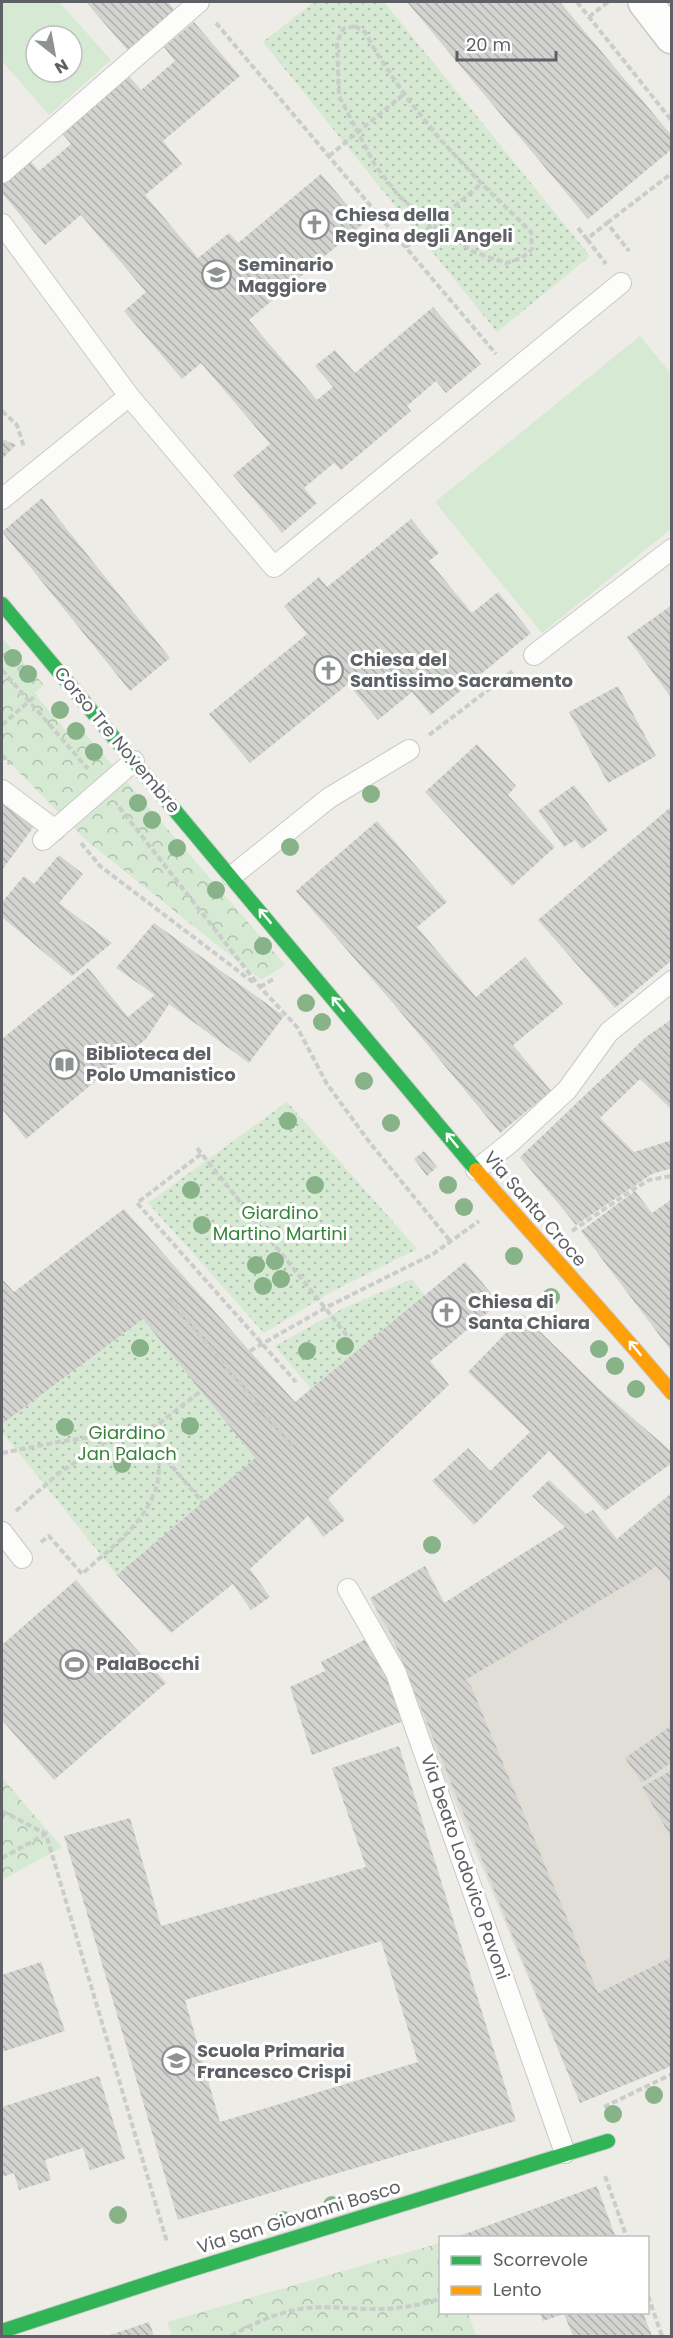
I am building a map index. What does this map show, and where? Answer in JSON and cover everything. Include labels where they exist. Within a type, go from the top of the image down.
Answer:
[{"type":"street","points":[[645,2],[672,38]]},
{"type":"street","name":"Corso Tre Novembre","points":[[2,604],[374,1046]]},
{"type":"street","name":"Via Santa Croce","points":[[374,1046],[476,1170],[560,1266],[615,1324],[672,1394]]},
{"type":"street","name":"Via San Giovanni Bosco","points":[[2,2331],[177,2274],[608,2141]]},
{"type":"lane","points":[[2,173],[198,2]]},
{"type":"lane","points":[[2,224],[129,396],[274,567],[621,283]]},
{"type":"lane","points":[[2,499],[129,396]]},
{"type":"lane","points":[[534,655],[672,549]]},
{"type":"lane","points":[[232,876],[329,798],[409,750]]},
{"type":"lane","points":[[2,790],[54,830],[134,761]]},
{"type":"lane","points":[[476,1170],[511,1142],[567,1089],[609,1032],[672,981]]},
{"type":"lane","points":[[6,1524],[22,1558]]},
{"type":"lane","name":"Via beato Lodovico Pavoni","points":[[348,1588],[396,1673],[565,2153]]},
{"type":"path","points":[[577,2],[672,122]]},
{"type":"path","points":[[589,17],[608,2]]},
{"type":"path","points":[[216,22],[512,373]]},
{"type":"path","points":[[355,26],[365,32],[404,94],[439,138],[531,232],[532,249],[522,258],[506,263],[474,252],[432,225],[398,195],[375,165],[357,132],[339,96],[337,42],[343,29],[355,26]]},
{"type":"path","points":[[329,156],[404,94]]},
{"type":"path","points":[[587,239],[672,172]]},
{"type":"path","points":[[406,247],[482,184]]},
{"type":"path","points":[[607,223],[629,251]]},
{"type":"path","points":[[578,228],[597,252]]},
{"type":"path","points":[[2,411],[17,425],[24,450]]},
{"type":"path","points":[[409,750],[534,655]]},
{"type":"path","points":[[2,670],[103,787],[260,987],[297,1027],[327,1084],[370,1143],[451,1242]]},
{"type":"path","points":[[2,725],[38,694]]},
{"type":"path","points":[[2,755],[17,772]]},
{"type":"path","points":[[54,830],[260,987]]},
{"type":"path","points":[[196,1148],[349,1338]]},
{"type":"path","points":[[201,1154],[137,1203],[296,1382]]},
{"type":"path","points":[[569,1234],[641,1184],[649,1180],[672,1176]]},
{"type":"path","points":[[250,1351],[325,1308],[434,1254],[486,1215]]},
{"type":"path","points":[[169,1298],[292,1446]]},
{"type":"path","points":[[2,1454],[156,1426],[201,1391]]},
{"type":"path","points":[[22,1558],[49,1536],[82,1574],[132,1528],[148,1505],[157,1482],[160,1452],[156,1426]]},
{"type":"path","points":[[6,1524],[59,1473],[122,1432]]},
{"type":"path","points":[[160,1452],[203,1503]]},
{"type":"path","points":[[2,1810],[46,1834],[177,2274]]},
{"type":"path","points":[[2,1858],[46,1834]]},
{"type":"path","points":[[556,2127],[587,2115],[672,2074]]},
{"type":"path","points":[[594,2145],[626,2236]]},
{"type":"path","points":[[649,2299],[662,2337]]},
{"type":"path","points":[[231,2337],[248,2326],[296,2310],[413,2307],[439,2300]]},
{"type":"shaded area","points":[[671,1493],[671,2066],[580,2103],[370,1598],[425,1566],[445,1603],[593,1510],[617,1539]]},
{"type":"green space","points":[[2,2],[59,2],[79,24],[24,24],[24,84],[84,84],[49,115],[2,61]]},
{"type":"green space","points":[[314,2],[384,2],[590,256],[497,332],[263,42]]},
{"type":"green space","points":[[84,30],[111,60],[84,84]]},
{"type":"green space","points":[[640,336],[671,374],[671,529],[542,633],[435,502]]},
{"type":"green space","points":[[2,638],[44,685],[34,693],[65,730],[75,722],[285,965],[261,980],[87,841],[2,755]]},
{"type":"green space","name":"Giardino Martino Martini","points":[[287,1102],[417,1249],[331,1292],[264,1333],[148,1203]]},
{"type":"green space","points":[[412,1279],[425,1296],[311,1389],[275,1346],[342,1309]]},
{"type":"green space","name":"Giardino Jan Palach","points":[[143,1319],[255,1458],[117,1575],[2,1432],[2,1424]]},
{"type":"green space","points":[[2,1778],[62,1847],[2,1880]]},
{"type":"green space","points":[[439,2243],[439,2314],[468,2314],[476,2336],[172,2336],[167,2322]]},
{"type":"building","points":[[86,2],[168,2],[177,13],[130,53]]},
{"type":"building","points":[[407,2],[560,2],[672,136],[672,149],[588,219]]},
{"type":"building","name":"Seminario Maggiore","points":[[194,22],[240,76],[163,141],[182,164],[145,195],[198,258],[229,233],[238,243],[321,174],[363,224],[249,320],[317,400],[333,387],[315,366],[335,350],[355,373],[433,307],[481,364],[446,393],[436,381],[407,406],[411,411],[341,470],[334,463],[304,488],[317,503],[282,533],[233,475],[270,444],[201,363],[182,379],[124,311],[146,292],[81,215],[45,245],[2,193],[2,180],[28,158],[39,171],[71,144],[61,132],[128,75],[141,90],[175,61],[164,47]]},
{"type":"building","points":[[2,439],[16,445],[2,459]]},
{"type":"building","points":[[42,498],[170,658],[130,691],[2,532]]},
{"type":"building","points":[[411,519],[439,553],[429,561],[472,613],[498,592],[531,633],[431,715],[412,692],[378,720],[348,684],[250,763],[209,714],[307,634],[284,606],[319,577],[327,587]]},
{"type":"building","points":[[672,605],[672,699],[627,637]]},
{"type":"building","points":[[618,686],[656,756],[608,783],[569,712]]},
{"type":"building","points":[[477,744],[516,786],[508,795],[555,847],[512,886],[425,792]]},
{"type":"building","points":[[574,785],[608,830],[582,849],[575,840],[564,847],[538,811]]},
{"type":"building","points":[[2,800],[35,825],[2,870]]},
{"type":"building","points":[[672,806],[672,960],[615,1008],[538,920]]},
{"type":"building","points":[[377,821],[447,902],[417,927],[476,997],[525,957],[563,1004],[513,1045],[551,1091],[500,1133],[398,1009],[296,891]]},
{"type":"building","points":[[59,855],[83,874],[59,903],[112,943],[72,976],[2,917],[2,902],[24,876],[34,884]]},
{"type":"building","points":[[154,923],[284,1016],[249,1063],[169,1004],[146,1039],[26,1139],[2,1109],[2,1039],[88,968],[128,1017],[155,995],[116,968]]},
{"type":"building","points":[[672,1019],[672,1110],[640,1079],[600,1118],[634,1152],[672,1140],[672,1168],[652,1174],[576,1225],[520,1157],[646,1037]]},
{"type":"building","points":[[424,1151],[437,1167],[427,1176],[414,1159]]},
{"type":"building","points":[[635,1191],[652,1213],[672,1199],[672,1352],[581,1231]]},
{"type":"building","points":[[124,1209],[295,1402],[465,1262],[499,1303],[430,1361],[449,1385],[328,1499],[345,1520],[323,1537],[308,1516],[250,1569],[270,1597],[251,1610],[233,1584],[171,1633],[117,1575],[255,1458],[143,1319],[2,1424],[2,1279],[14,1292]]},
{"type":"building","points":[[523,1315],[599,1389],[672,1452],[672,1463],[605,1511],[549,1451],[474,1525],[432,1481],[468,1448],[490,1471],[530,1432],[468,1372]]},
{"type":"building","points":[[549,1480],[586,1514],[593,1510],[617,1539],[672,1493],[672,1584],[656,1566],[465,1680],[471,1686],[598,1993],[672,1957],[672,2066],[580,2103],[392,1636],[370,1598],[425,1566],[444,1603],[565,1527],[532,1496]]},
{"type":"building","name":"PalaBocchi","points":[[76,1580],[166,1683],[54,1780],[2,1720],[2,1645]]},
{"type":"building","points":[[368,1638],[406,1720],[312,1755],[290,1687],[325,1671],[321,1662]]},
{"type":"building","points":[[672,1725],[672,1762],[642,1783],[625,1758]]},
{"type":"building","points":[[399,1746],[516,2121],[178,2220],[64,1836],[130,1818],[161,1926],[366,1867],[332,1768]],"holes":[[[381,1941],[418,2062],[220,2122],[185,2000]]]},
{"type":"building","points":[[672,1770],[672,1839],[642,1787]]},
{"type":"building","points":[[41,1962],[65,2031],[2,2052],[2,1975]]},
{"type":"building","points":[[99,2076],[125,2159],[90,2170],[83,2148],[45,2160],[51,2180],[19,2190],[14,2173],[2,2177],[2,2107]]},
{"type":"building","points":[[597,2186],[615,2236],[462,2236]]},
{"type":"building","points":[[540,2314],[564,2314],[543,2321]]},
{"type":"building","points":[[564,2314],[643,2314],[652,2336],[573,2336]]},
{"type":"building","points":[[149,2322],[154,2336],[107,2336]]},
{"type":"traffic: fast","points":[[2,604],[476,1170]]},
{"type":"traffic: fast","points":[[2,2331],[177,2274],[608,2141]]},
{"type":"traffic: slow","points":[[476,1170],[672,1393]]},
{"type":"place","name":"Chiesa della Regina degli Angeli","points":[[314,225]]},
{"type":"place","name":"Seminario Maggiore","points":[[217,275]]},
{"type":"place","name":"Chiesa del Santissimo Sacramento","points":[[329,670]]},
{"type":"place","name":"Biblioteca del Polo Umanistico","points":[[65,1064]]},
{"type":"place","name":"Chiesa di Santa Chiara","points":[[447,1312]]},
{"type":"place","name":"PalaBocchi","points":[[75,1664]]},
{"type":"place","name":"Scuola Primaria Francesco Crispi","points":[[176,2061]]}]
